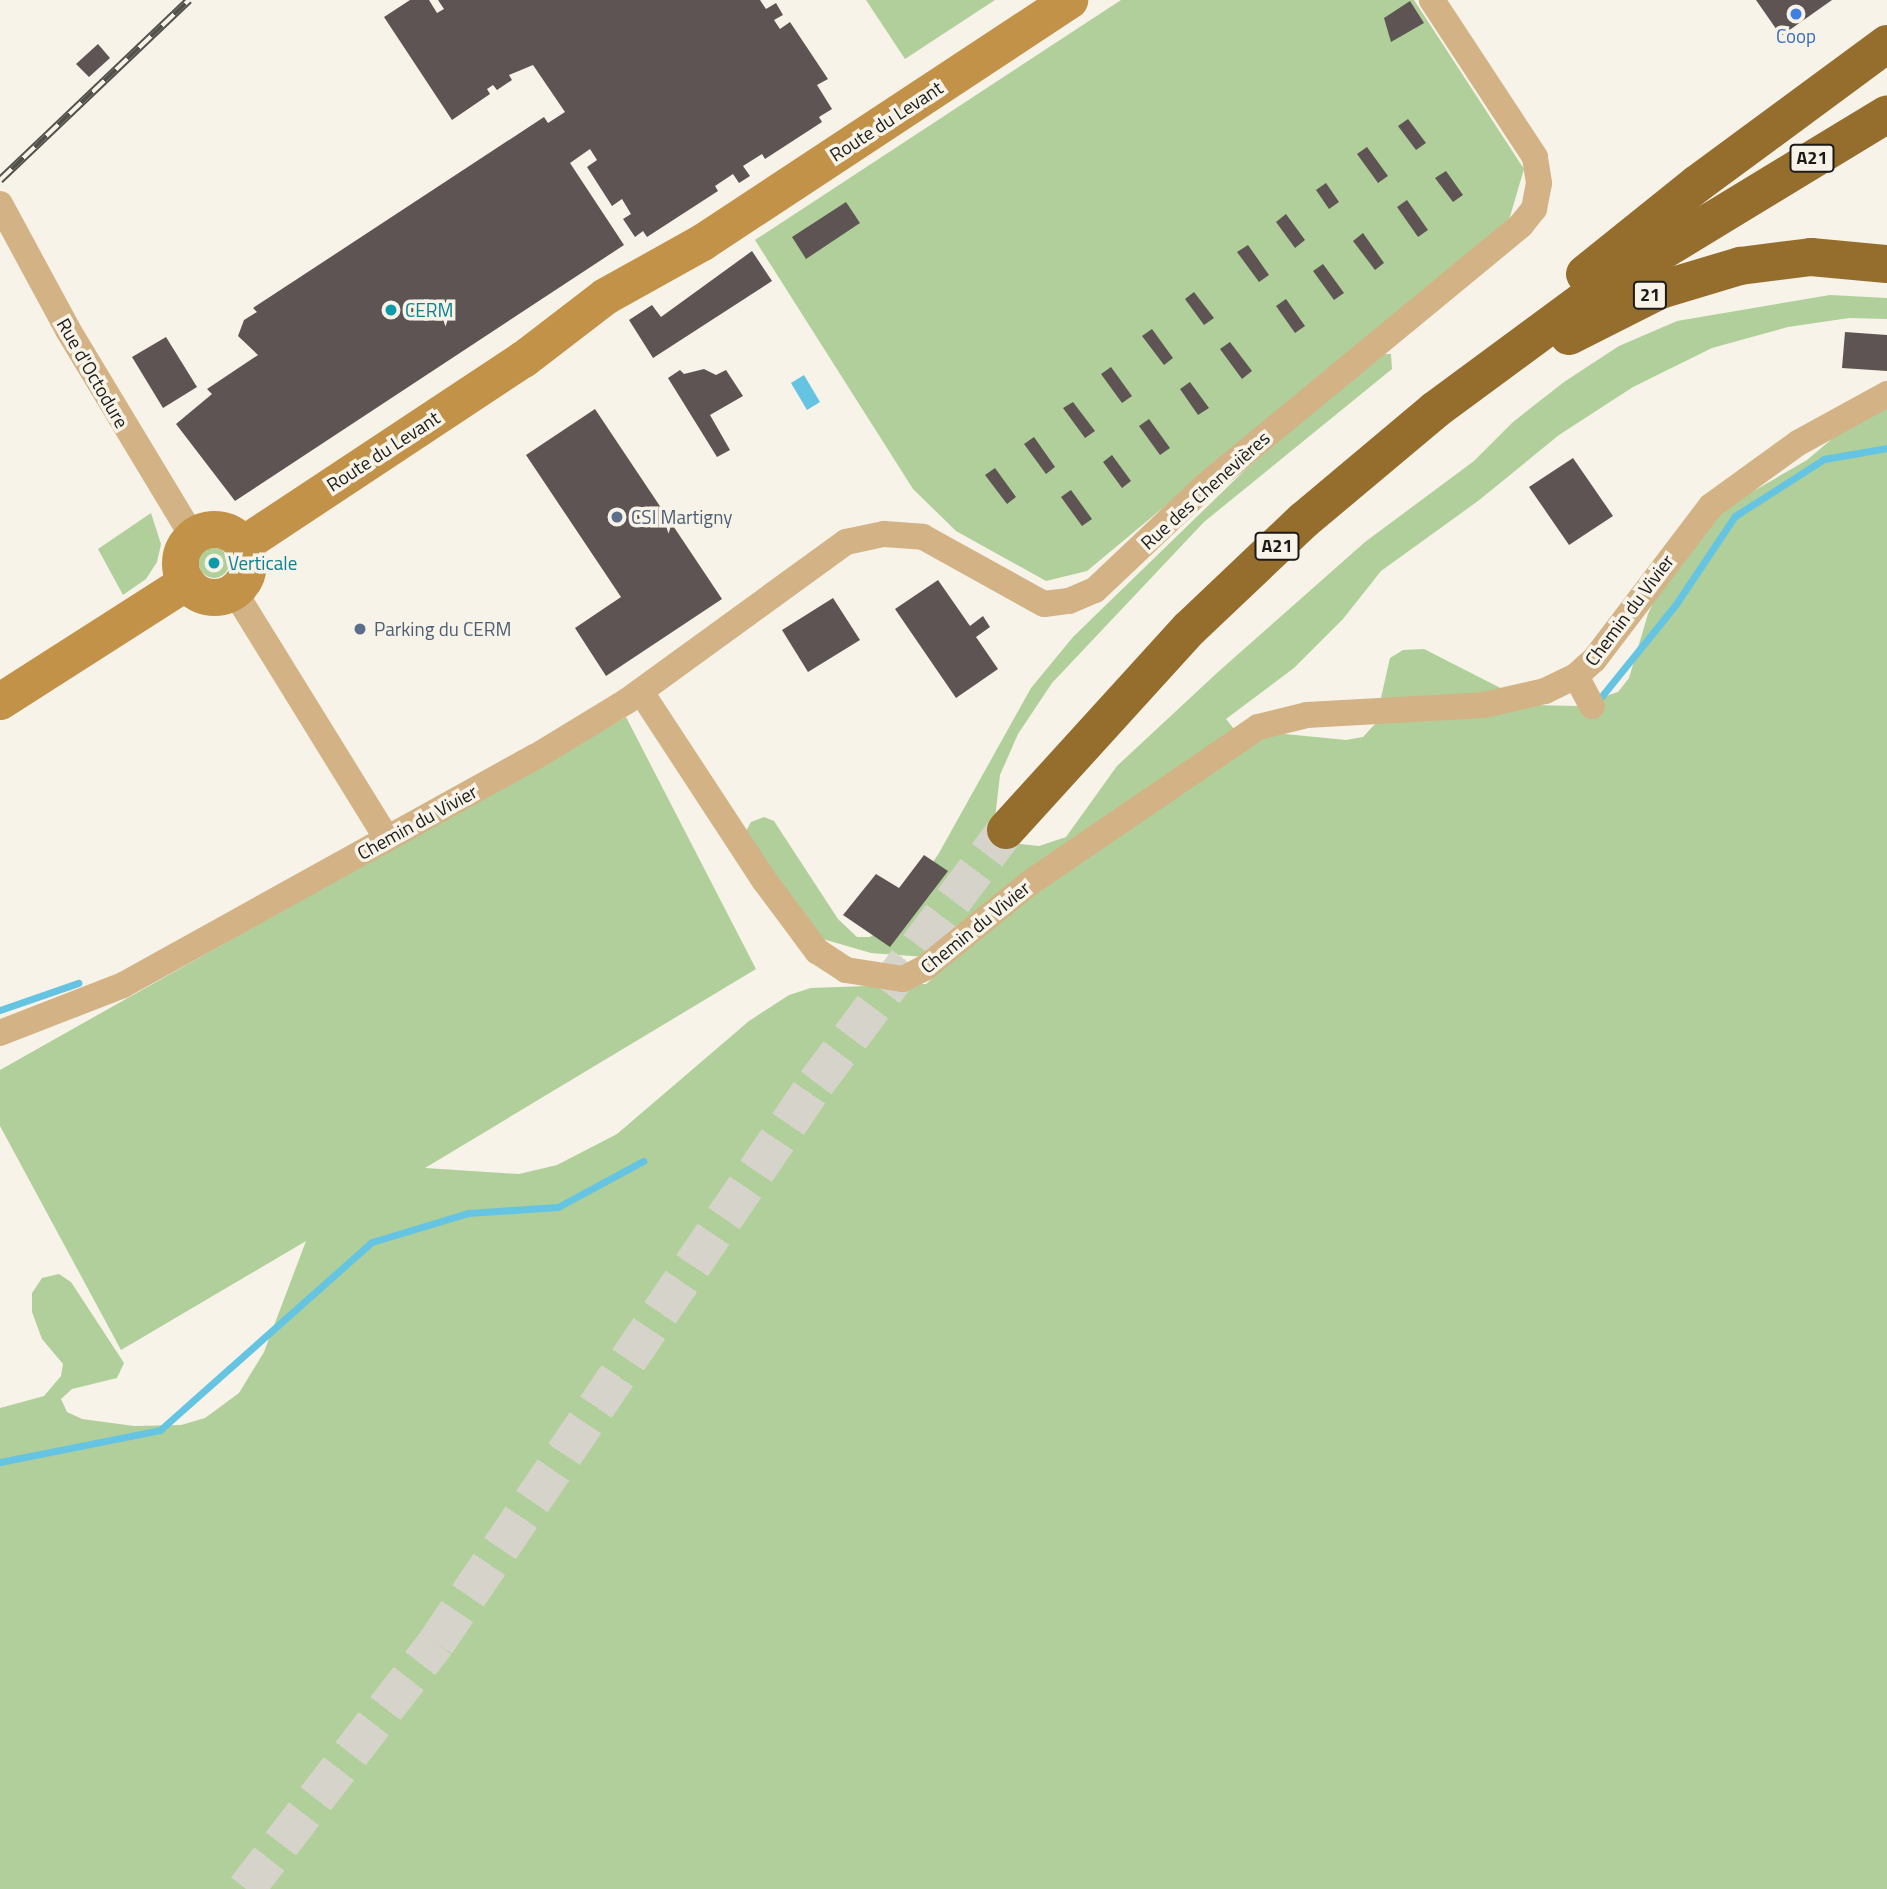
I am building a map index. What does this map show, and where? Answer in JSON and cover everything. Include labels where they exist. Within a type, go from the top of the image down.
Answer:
[{"type":"highway","points":[[1435,410],[1535,316],[1631,235],[1887,44]]},
{"type":"highway","name":"A21","points":[[1006,830],[1190,628],[1304,520],[1435,410],[1562,314],[1887,114]]},
{"type":"highway","name":"A21","points":[[1738,205],[1887,134]]},
{"type":"highway","name":"21","points":[[1435,410],[1605,316],[1693,278],[1780,259],[1811,257],[1887,264]]},
{"type":"street","name":"Route du Levant","points":[[243,544],[523,359],[605,296],[702,242],[1069,0]]},
{"type":"street","name":"Rue des Chenevières","points":[[641,691],[827,553],[865,537],[914,534],[933,540],[1037,603],[1058,604],[1086,595],[1273,428],[1521,225],[1538,198],[1539,170],[1535,157],[1432,0]]},
{"type":"street","name":"Rue d'Octodure","points":[[0,204],[68,330],[193,537]]},
{"type":"street","name":"Chemin du Vivier","points":[[0,1033],[123,985],[535,757],[641,691],[770,890],[817,951],[846,970],[886,979],[915,975],[1022,888],[1258,727],[1307,715],[1484,705],[1545,691],[1576,676],[1600,653],[1710,506],[1798,443],[1887,394]]},
{"type":"street","points":[[217,529],[243,544],[248,570],[234,591],[205,596],[186,582],[180,559],[193,537],[217,529]]},
{"type":"street","points":[[0,701],[186,582]]},
{"type":"street","points":[[234,591],[387,839]]},
{"type":"street","points":[[1576,676],[1592,706]]},
{"type":"green space","points":[[866,0],[995,0],[905,59]]},
{"type":"green space","points":[[1121,0],[1414,0],[1524,169],[1509,220],[1087,571],[1046,581],[956,531],[913,489],[755,240]]},
{"type":"green space","points":[[1830,295],[1887,298],[1887,319],[1849,318],[1788,327],[1712,348],[1633,387],[1559,435],[1478,501],[1381,571],[1343,619],[1294,668],[1226,719],[1234,729],[1346,740],[1363,737],[1375,724],[1390,658],[1403,650],[1424,649],[1534,705],[1576,706],[1618,692],[1629,678],[1648,614],[1667,572],[1726,507],[1807,460],[1852,422],[1887,407],[1887,1889],[0,1889],[0,1408],[44,1396],[61,1376],[63,1364],[42,1339],[32,1312],[32,1293],[42,1278],[59,1274],[71,1282],[124,1363],[117,1378],[72,1389],[61,1399],[67,1412],[82,1419],[134,1426],[181,1425],[205,1418],[239,1393],[264,1352],[306,1241],[121,1350],[0,1126],[0,1070],[626,717],[756,969],[425,1168],[519,1174],[557,1165],[617,1134],[749,1021],[789,995],[811,988],[926,984],[934,977],[925,957],[871,953],[823,939],[806,928],[746,831],[751,822],[764,817],[774,821],[838,919],[857,937],[869,937],[888,929],[939,853],[1031,688],[1073,637],[1247,468],[1382,354],[1391,354],[1392,369],[1204,522],[1052,683],[1018,734],[1000,775],[994,827],[1010,843],[1039,846],[1066,837],[1117,766],[1218,672],[1365,542],[1474,461],[1513,422],[1564,382],[1619,346],[1677,321]]},
{"type":"green space","points":[[151,513],[161,544],[157,562],[146,579],[123,595],[98,549]]},
{"type":"green space","points":[[214,548],[220,549],[228,557],[228,569],[220,577],[214,578],[208,577],[200,569],[199,563],[200,557],[208,549]]},
{"type":"water","points":[[804,375],[820,402],[807,410],[791,383]]},
{"type":"building","points":[[410,0],[429,0],[437,13],[444,9],[438,0],[760,0],[766,9],[776,3],[783,15],[774,20],[780,29],[790,22],[828,79],[817,85],[832,109],[819,117],[822,122],[765,159],[762,154],[743,166],[750,176],[739,183],[733,174],[715,186],[718,191],[647,237],[643,231],[635,237],[623,219],[631,214],[622,199],[612,206],[587,167],[597,160],[590,149],[570,163],[624,245],[235,501],[176,424],[212,394],[207,389],[258,355],[238,336],[244,320],[257,312],[253,308],[544,117],[548,123],[565,112],[533,65],[509,75],[512,80],[497,90],[493,85],[487,89],[490,94],[452,120],[384,17]]},
{"type":"building","name":"Coop","points":[[1756,0],[1832,0],[1781,36]]},
{"type":"building","points":[[1410,1],[1424,23],[1391,42],[1384,18]]},
{"type":"building","points":[[98,44],[110,58],[89,77],[76,64]]},
{"type":"building","points":[[1408,119],[1426,143],[1416,150],[1398,126]]},
{"type":"building","points":[[1367,147],[1388,176],[1378,183],[1357,154]]},
{"type":"building","points":[[1446,171],[1463,195],[1453,202],[1435,178]]},
{"type":"building","points":[[1326,183],[1339,202],[1329,209],[1316,190]]},
{"type":"building","points":[[1407,200],[1428,230],[1418,237],[1397,207]]},
{"type":"building","points":[[846,202],[860,223],[806,259],[792,237]]},
{"type":"building","points":[[1286,214],[1305,240],[1295,248],[1276,222]]},
{"type":"building","points":[[1363,233],[1384,263],[1375,270],[1353,241]]},
{"type":"building","points":[[1248,245],[1269,275],[1259,282],[1237,252]]},
{"type":"building","points":[[752,251],[772,281],[653,358],[629,320],[652,305],[661,317]]},
{"type":"building","points":[[1323,264],[1344,293],[1334,300],[1313,271]]},
{"type":"building","points":[[1194,292],[1214,318],[1204,325],[1185,299]]},
{"type":"building","points":[[1286,299],[1305,326],[1295,333],[1276,306]]},
{"type":"building","points":[[1152,329],[1173,358],[1164,365],[1142,336]]},
{"type":"building","points":[[1845,332],[1887,335],[1887,371],[1842,368]]},
{"type":"building","points":[[166,337],[197,387],[163,408],[132,357]]},
{"type":"building","points":[[1230,342],[1252,371],[1242,379],[1220,349]]},
{"type":"building","points":[[1111,367],[1132,396],[1122,403],[1101,374]]},
{"type":"building","points":[[704,369],[716,375],[726,370],[743,396],[710,415],[730,450],[717,457],[668,378],[680,370],[684,374]]},
{"type":"building","points":[[1190,382],[1209,408],[1198,415],[1180,389]]},
{"type":"building","points":[[1073,402],[1095,431],[1085,438],[1063,408]]},
{"type":"building","name":"CSI Martigny","points":[[595,409],[722,599],[606,676],[575,628],[621,597],[526,455]]},
{"type":"building","points":[[1149,419],[1170,448],[1160,455],[1139,426]]},
{"type":"building","points":[[1034,437],[1055,467],[1046,474],[1024,444]]},
{"type":"building","points":[[1112,455],[1131,481],[1122,488],[1103,462]]},
{"type":"building","points":[[1573,458],[1613,516],[1569,545],[1529,487]]},
{"type":"building","points":[[995,468],[1016,497],[1007,504],[985,475]]},
{"type":"building","points":[[1071,490],[1092,519],[1082,526],[1061,497]]},
{"type":"building","points":[[938,580],[970,626],[983,616],[990,627],[976,637],[998,669],[956,698],[895,609]]},
{"type":"building","points":[[833,598],[860,640],[808,672],[782,630]]},
{"type":"building","points":[[924,855],[948,871],[890,947],[843,915],[876,874],[899,888]]},
{"type":"waterway","points":[[1597,702],[1676,604],[1735,516],[1824,459],[1887,448]]},
{"type":"waterway","points":[[0,1010],[78,983]]},
{"type":"waterway","points":[[0,1462],[160,1430],[372,1242],[468,1213],[558,1207],[643,1161]]},
{"type":"tunnel","points":[[246,1889],[436,1643],[816,1083],[1006,830]]},
{"type":"railway","points":[[0,180],[189,0]]},
{"type":"place","name":"Coop","points":[[1796,14]]},
{"type":"place","name":"CERM","points":[[391,310]]},
{"type":"place","name":"CSI Martigny","points":[[617,517]]},
{"type":"place","name":"Verticale","points":[[214,563]]},
{"type":"place","name":"Parking du CERM","points":[[360,629]]}]
